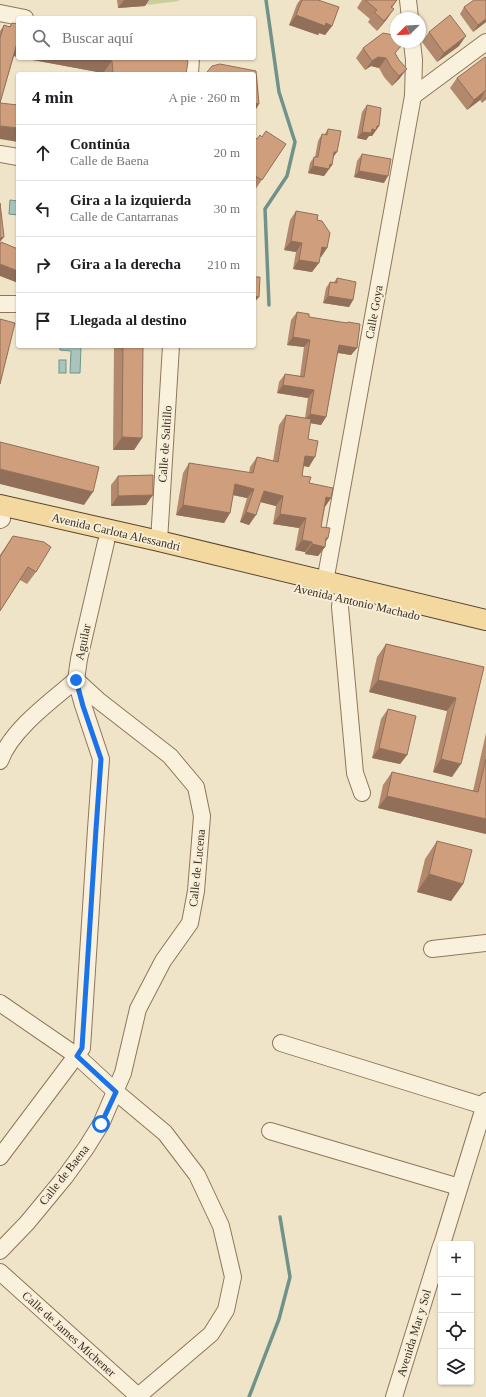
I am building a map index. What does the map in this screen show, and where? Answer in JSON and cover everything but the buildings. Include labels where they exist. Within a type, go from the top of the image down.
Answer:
[{"type":"main road","name":"Avenida Carlota Alessandri","points":[[1,515],[159,541],[230,565]]},
{"type":"main road","name":"Avenida Carlota Alessandri","points":[[1,515],[106,542],[230,565]]},
{"type":"main road","name":"Avenida Antonio Machado","points":[[230,565],[325,582],[485,624]]},
{"type":"main road","name":"Avenida Antonio Machado","points":[[230,565],[342,599],[485,624]]},
{"type":"street","points":[[408,0],[409,12]]},
{"type":"street","points":[[0,13],[16,16]]},
{"type":"street","points":[[412,96],[486,42]]},
{"type":"street","name":"Calle Goya","points":[[325,582],[412,96],[414,60],[413,48]]},
{"type":"street","points":[[190,72],[191,60]]},
{"type":"street","points":[[0,154],[16,157]]},
{"type":"street","points":[[0,304],[16,304]]},
{"type":"street","name":"Calle de Saltillo","points":[[159,541],[171,348]]},
{"type":"street","name":"Aguilar","points":[[76,680],[79,659],[106,542]]},
{"type":"street","points":[[342,599],[340,607],[355,773],[362,793]]},
{"type":"street","points":[[0,760],[3,751],[14,736],[44,707],[76,680],[101,759],[82,1048],[0,1157]]},
{"type":"street","name":"Calle de Lucena","points":[[76,680],[98,700],[170,756],[196,787],[202,816],[196,891],[190,923],[163,961],[138,1009],[123,1073],[116,1092]]},
{"type":"street","points":[[432,949],[486,943]]},
{"type":"street","points":[[0,1003],[77,1056],[116,1092],[165,1133],[197,1175],[220,1226],[233,1277],[226,1310],[211,1334],[137,1397]]},
{"type":"street","points":[[281,1043],[485,1103]]},
{"type":"street","name":"Calle de Baena","points":[[0,1251],[27,1223],[65,1177],[101,1124],[116,1092]]},
{"type":"street","name":"Avenida Mar y Sol","points":[[442,1241],[485,1103]]},
{"type":"street","points":[[270,1131],[459,1187]]},
{"type":"street","name":"Avenida Mar y Sol","points":[[394,1397],[438,1255]]},
{"type":"street","name":"Calle de James Michener","points":[[0,1272],[137,1397]]},
{"type":"green space","points":[[146,0],[179,0],[179,1],[147,5]]},
{"type":"water","points":[[10,200],[16,201],[16,215],[9,214]]},
{"type":"water","points":[[60,348],[81,348],[80,373],[70,373],[71,351],[60,350]]},
{"type":"water","points":[[59,360],[66,360],[66,373],[59,373]]},
{"type":"waterway","points":[[266,0],[279,92],[295,142],[287,176],[265,209],[269,305]]},
{"type":"waterway","points":[[249,1397],[279,1319],[290,1277],[280,1217]]},
{"type":"route","points":[[76,680],[101,759],[82,1048],[77,1056],[116,1092],[101,1124]]}]
